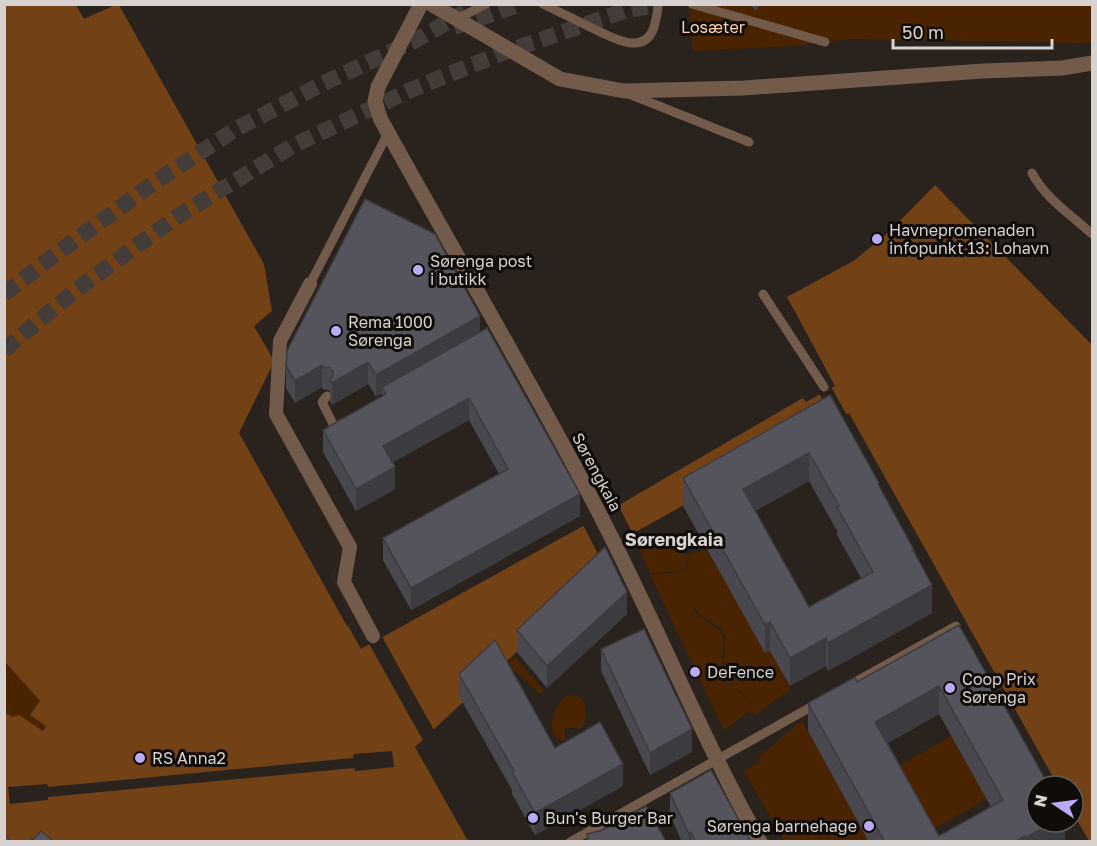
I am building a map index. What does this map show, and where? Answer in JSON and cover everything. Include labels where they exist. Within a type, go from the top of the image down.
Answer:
[{"type":"street","name":"Sørengkaia","points":[[421,4],[376,95],[376,108],[380,118],[498,336],[598,511],[717,760],[760,842]]},
{"type":"street","points":[[431,4],[560,79],[624,91],[744,88],[983,71],[1062,68],[1092,63]]},
{"type":"street","points":[[310,284],[280,341],[276,414],[350,547],[345,582],[373,636]]},
{"type":"lane","points":[[451,16],[461,18],[486,4]]},
{"type":"lane","points":[[543,4],[618,40],[636,44],[646,41],[653,31],[658,4]]},
{"type":"lane","points":[[692,4],[825,42]]},
{"type":"lane","points":[[624,91],[749,142]]},
{"type":"lane","points":[[310,284],[388,133]]},
{"type":"lane","points":[[1032,173],[1039,187],[1092,234]]},
{"type":"lane","points":[[763,294],[824,387]]},
{"type":"lane","points":[[327,396],[322,402],[335,428],[348,420]]},
{"type":"lane","points":[[843,690],[956,626]]},
{"type":"lane","points":[[570,842],[822,701]]},
{"type":"lane","points":[[610,819],[614,829]]},
{"type":"green space","name":"Losæter","points":[[690,5],[1092,5],[1092,41],[1083,43],[852,39],[793,46],[693,51]]},
{"type":"green space","points":[[675,534],[683,545],[687,570],[650,574],[638,546]]},
{"type":"green space","points":[[707,550],[766,652],[770,650],[791,689],[754,716],[750,711],[724,730],[650,575],[687,571],[688,578],[686,555]],"holes":[[[692,605],[720,628],[726,638],[723,672],[726,682],[758,706],[724,682],[721,671],[724,642],[722,635],[719,630],[696,613]]]},
{"type":"green space","points":[[515,657],[544,691],[541,694],[507,664]]},
{"type":"green space","points":[[4,662],[40,701],[46,726],[43,731],[19,715],[12,717],[5,712]]},
{"type":"green space","points":[[569,695],[581,698],[586,711],[583,728],[565,728],[565,741],[553,734],[552,720],[559,705]]},
{"type":"green space","points":[[802,720],[869,841],[784,841],[744,771],[760,762],[759,757]]},
{"type":"green space","points":[[951,736],[987,799],[925,834],[890,771]]},
{"type":"shaded area","points":[[5,5],[76,5],[84,19],[119,5],[264,264],[272,311],[254,326],[273,359],[271,368],[275,375],[263,407],[341,547],[333,578],[354,622],[348,626],[361,649],[583,526],[803,398],[806,402],[835,386],[787,297],[855,260],[890,231],[935,185],[1092,345],[1092,841],[1089,841],[1085,834],[1085,774],[1051,774],[849,413],[598,555],[604,570],[415,747],[468,841],[5,841],[5,712],[12,717],[19,715],[43,731],[46,726],[30,715],[40,701],[5,662]]},
{"type":"pier","points":[[271,368],[275,375],[263,407],[341,547],[333,578],[354,622],[347,626],[239,433]]},
{"type":"pier","points":[[830,385],[848,417],[836,424],[818,392]]},
{"type":"pier","points":[[617,503],[634,536],[601,556],[601,560],[582,523]]},
{"type":"pier","points":[[381,635],[435,732],[424,742],[368,642]]},
{"type":"pier","points":[[392,751],[394,767],[355,771],[354,768],[48,797],[48,800],[10,804],[8,787],[47,784],[48,787],[353,758],[354,754]]},
{"type":"building","points":[[365,199],[435,234],[480,316],[376,375],[368,362],[332,383],[330,380],[333,371],[322,365],[295,381],[286,366],[287,351]]},
{"type":"building","points":[[487,328],[580,494],[411,588],[383,538],[508,469],[469,398],[383,446],[395,467],[356,489],[323,430],[386,394],[382,387]]},
{"type":"building","points":[[830,395],[932,585],[828,643],[826,638],[790,658],[770,622],[765,625],[683,478]],"holes":[[[809,453],[839,506],[837,507],[873,572],[809,607],[743,489]]]},
{"type":"building","points":[[605,547],[627,592],[547,666],[517,630]]},
{"type":"building","points":[[959,625],[1042,774],[1025,774],[1025,834],[1032,834],[1015,842],[885,842],[808,703],[855,677],[857,682]],"holes":[[[939,686],[1003,800],[939,836],[875,722]]]},
{"type":"building","points":[[644,629],[692,729],[650,753],[601,649]]},
{"type":"building","points":[[495,640],[555,748],[600,722],[623,764],[535,813],[459,674]]},
{"type":"building","points":[[711,770],[751,842],[696,842],[691,832],[689,834],[670,793]]},
{"type":"building","points":[[646,806],[665,840],[662,842],[583,842],[588,839],[587,834],[603,830],[615,823],[623,825],[626,817]]},
{"type":"building","points":[[41,831],[54,842],[28,842],[31,838],[33,840]]},
{"type":"building","points":[[4,835],[12,842],[4,842]]},
{"type":"tunnel","points":[[454,27],[521,4]]},
{"type":"tunnel","points":[[4,350],[77,289],[178,216],[294,145],[413,89],[497,55],[624,11],[661,4]]},
{"type":"tunnel","points":[[4,294],[155,182],[236,129],[322,84],[416,40],[465,12]]},
{"type":"place","name":"Havnepromenaden infopunkt 13: Lohavn","points":[[877,239]]},
{"type":"place","name":"Sørenga post i butikk","points":[[418,270]]},
{"type":"place","name":"Rema 1000 Sørenga","points":[[336,331]]},
{"type":"place","name":"DeFence","points":[[695,672]]},
{"type":"place","name":"Coop Prix Sørenga","points":[[950,688]]},
{"type":"place","name":"RS Anna2","points":[[140,758]]},
{"type":"place","name":"Bun's Burger Bar","points":[[533,818]]},
{"type":"place","name":"Sørenga barnehage","points":[[869,826]]},
{"type":"district","name":"Sørengkaia","points":[[674,540]]}]
